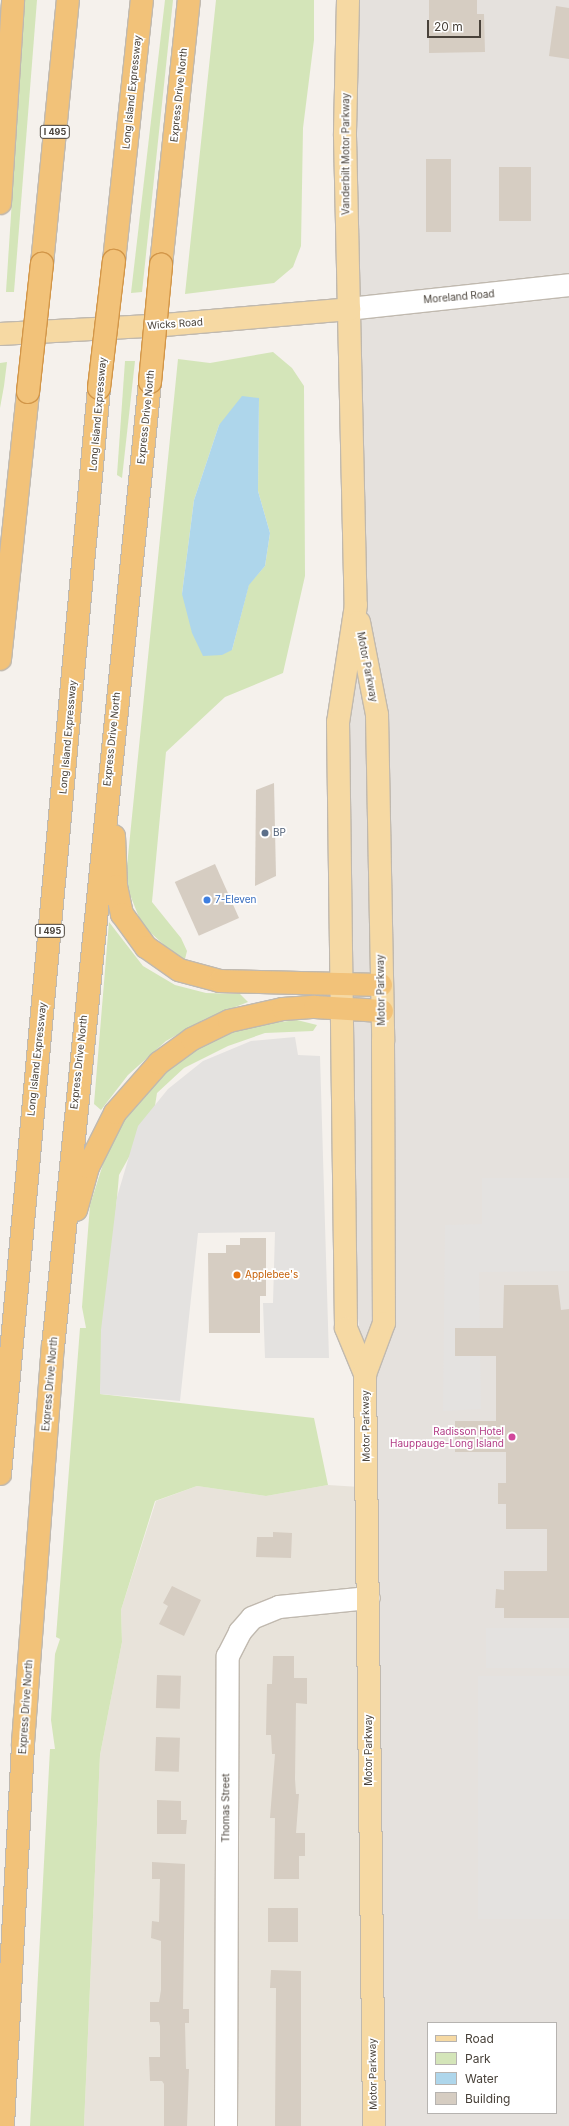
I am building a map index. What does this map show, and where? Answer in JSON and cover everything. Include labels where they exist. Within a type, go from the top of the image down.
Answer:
[{"type":"highway","points":[[0,203],[13,0]]},
{"type":"highway","name":"I 495","points":[[0,659],[42,264],[68,0]]},
{"type":"highway","name":"Long Island Expressway","points":[[0,1474],[100,388],[142,0]]},
{"type":"highway","name":"Express Drive North","points":[[3,2126],[23,1744],[59,1275],[112,743],[189,0]]},
{"type":"highway","points":[[112,743],[116,886],[122,914],[141,942],[168,964],[205,979],[381,986]]},
{"type":"highway","points":[[59,1275],[84,1180],[97,1148],[128,1096],[159,1063],[192,1039],[229,1022],[289,1008],[382,1010]]},
{"type":"main road","name":"Vanderbilt Motor Parkway","points":[[348,0],[345,136],[349,309]]},
{"type":"main road","name":"Wicks Road","points":[[0,334],[164,325],[349,309]]},
{"type":"main road","name":"Motor Parkway","points":[[349,309],[356,605],[377,715],[382,1010],[384,1323],[365,1374]]},
{"type":"main road","name":"Motor Parkway","points":[[356,605],[338,722],[343,984],[346,1328],[365,1374],[369,1598],[374,2126]]},
{"type":"street","name":"Moreland Road","points":[[349,309],[569,285]]},
{"type":"street","name":"Thomas Street","points":[[226,2126],[228,1656],[240,1632],[252,1618],[279,1607],[334,1599],[369,1598]]},
{"type":"shaded area","points":[[356,0],[569,0],[569,2126],[369,2126],[365,1374],[344,1207],[349,309]]},
{"type":"shaded area","points":[[295,1037],[298,1055],[320,1056],[329,1358],[265,1358],[263,1303],[273,1303],[275,1232],[198,1233],[180,1401],[100,1394],[101,1330],[117,1197],[138,1126],[168,1089],[203,1061],[251,1041]]},
{"type":"shaded area","points":[[482,1178],[569,1178],[569,1271],[479,1272],[481,1409],[443,1411],[445,1225],[482,1224]]},
{"type":"shaded area","points":[[328,1485],[360,1487],[369,2126],[84,2126],[100,1755],[122,1642],[121,1610],[156,1501],[197,1486],[266,1496]]},
{"type":"shaded area","points":[[486,1628],[569,1628],[569,1668],[486,1668]]},
{"type":"shaded area","points":[[478,1676],[569,1676],[569,1919],[478,1919]]},
{"type":"green space","points":[[25,0],[37,0],[14,292],[6,292]]},
{"type":"green space","points":[[165,0],[173,0],[142,292],[131,293]]},
{"type":"green space","points":[[216,0],[314,0],[314,40],[303,128],[301,246],[293,267],[274,283],[185,294]]},
{"type":"green space","points":[[273,352],[292,368],[304,386],[305,576],[283,673],[225,697],[166,752],[152,902],[181,938],[187,951],[184,963],[142,925],[127,887],[127,866],[178,359],[210,363]],"holes":[[[259,398],[258,491],[270,533],[265,566],[249,584],[232,650],[182,594],[194,500],[219,425]]]},
{"type":"green space","points":[[125,361],[135,361],[122,478],[117,475]]},
{"type":"green space","points":[[7,362],[4,386],[0,408],[0,363]]},
{"type":"green space","points":[[109,922],[143,966],[175,985],[206,993],[240,994],[248,1002],[205,1019],[166,1041],[128,1075],[101,1110],[94,1104]]},
{"type":"green space","points":[[297,1020],[317,1025],[313,1031],[265,1033],[228,1046],[184,1068],[157,1093],[154,1112],[119,1175],[100,1394],[314,1418],[328,1485],[266,1496],[197,1486],[155,1501],[121,1610],[122,1642],[100,1755],[84,2126],[30,2126],[50,1749],[55,1749],[51,1720],[55,1654],[60,1639],[56,1637],[80,1328],[86,1328],[82,1307],[90,1205],[103,1164],[122,1122],[141,1094],[175,1063],[209,1043],[248,1026]]},
{"type":"water","points":[[242,396],[259,398],[258,491],[270,533],[265,566],[249,585],[232,650],[222,655],[203,656],[192,633],[182,594],[194,500],[219,425]]},
{"type":"building","points":[[429,0],[477,0],[477,14],[484,14],[485,52],[429,53]]},
{"type":"building","points":[[556,6],[569,8],[569,59],[549,56]]},
{"type":"building","points":[[426,159],[451,159],[451,232],[426,232]]},
{"type":"building","points":[[499,167],[531,167],[531,221],[499,221]]},
{"type":"building","name":"BP","points":[[274,783],[276,876],[255,886],[256,790]]},
{"type":"building","name":"7-Eleven","points":[[215,864],[239,918],[199,936],[175,882]]},
{"type":"building","name":"Applebee's","points":[[240,1238],[266,1238],[266,1296],[260,1296],[260,1333],[209,1333],[208,1253],[226,1253],[226,1245],[240,1245]]},
{"type":"building","name":"Radisson Hotel Hauppauge-Long Island","points":[[504,1285],[558,1285],[561,1310],[569,1309],[569,1618],[504,1618],[504,1608],[495,1608],[496,1589],[504,1590],[504,1571],[547,1571],[547,1529],[506,1529],[506,1504],[498,1504],[498,1483],[506,1483],[506,1452],[455,1452],[455,1421],[496,1421],[496,1356],[455,1356],[455,1328],[503,1328]]},
{"type":"building","points":[[273,1532],[292,1533],[291,1558],[256,1557],[257,1537],[273,1537]]},
{"type":"building","points":[[172,1586],[201,1600],[184,1636],[159,1624],[168,1606],[163,1603]]},
{"type":"building","points":[[273,1656],[294,1656],[294,1678],[307,1678],[307,1704],[296,1703],[295,1779],[296,1794],[299,1794],[296,1833],[305,1833],[305,1856],[299,1856],[299,1879],[274,1879],[275,1818],[270,1818],[275,1754],[272,1754],[271,1735],[266,1735],[267,1684],[272,1684]]},
{"type":"building","points":[[157,1675],[181,1676],[180,1709],[156,1708]]},
{"type":"building","points":[[156,1737],[180,1738],[179,1772],[155,1771]]},
{"type":"building","points":[[157,1800],[181,1801],[181,1820],[187,1820],[186,1834],[157,1834]]},
{"type":"building","points":[[152,1862],[185,1864],[183,2009],[189,2009],[189,2023],[185,2023],[186,2069],[189,2069],[187,2126],[164,2126],[164,2084],[162,2081],[150,2081],[149,2057],[160,2057],[160,2026],[159,2022],[150,2022],[150,2002],[159,2002],[161,1990],[161,1941],[151,1938],[152,1921],[159,1922],[160,1879],[152,1879]]},
{"type":"building","points":[[268,1908],[298,1908],[298,1942],[268,1942]]},
{"type":"building","points":[[271,1970],[301,1971],[301,2126],[275,2126],[276,1988],[270,1988]]},
{"type":"place","name":"BP","points":[[265,833]]},
{"type":"place","name":"7-Eleven","points":[[207,900]]},
{"type":"place","name":"Applebee's","points":[[237,1275]]},
{"type":"place","name":"Radisson Hotel Hauppauge-Long Island","points":[[512,1437]]}]
